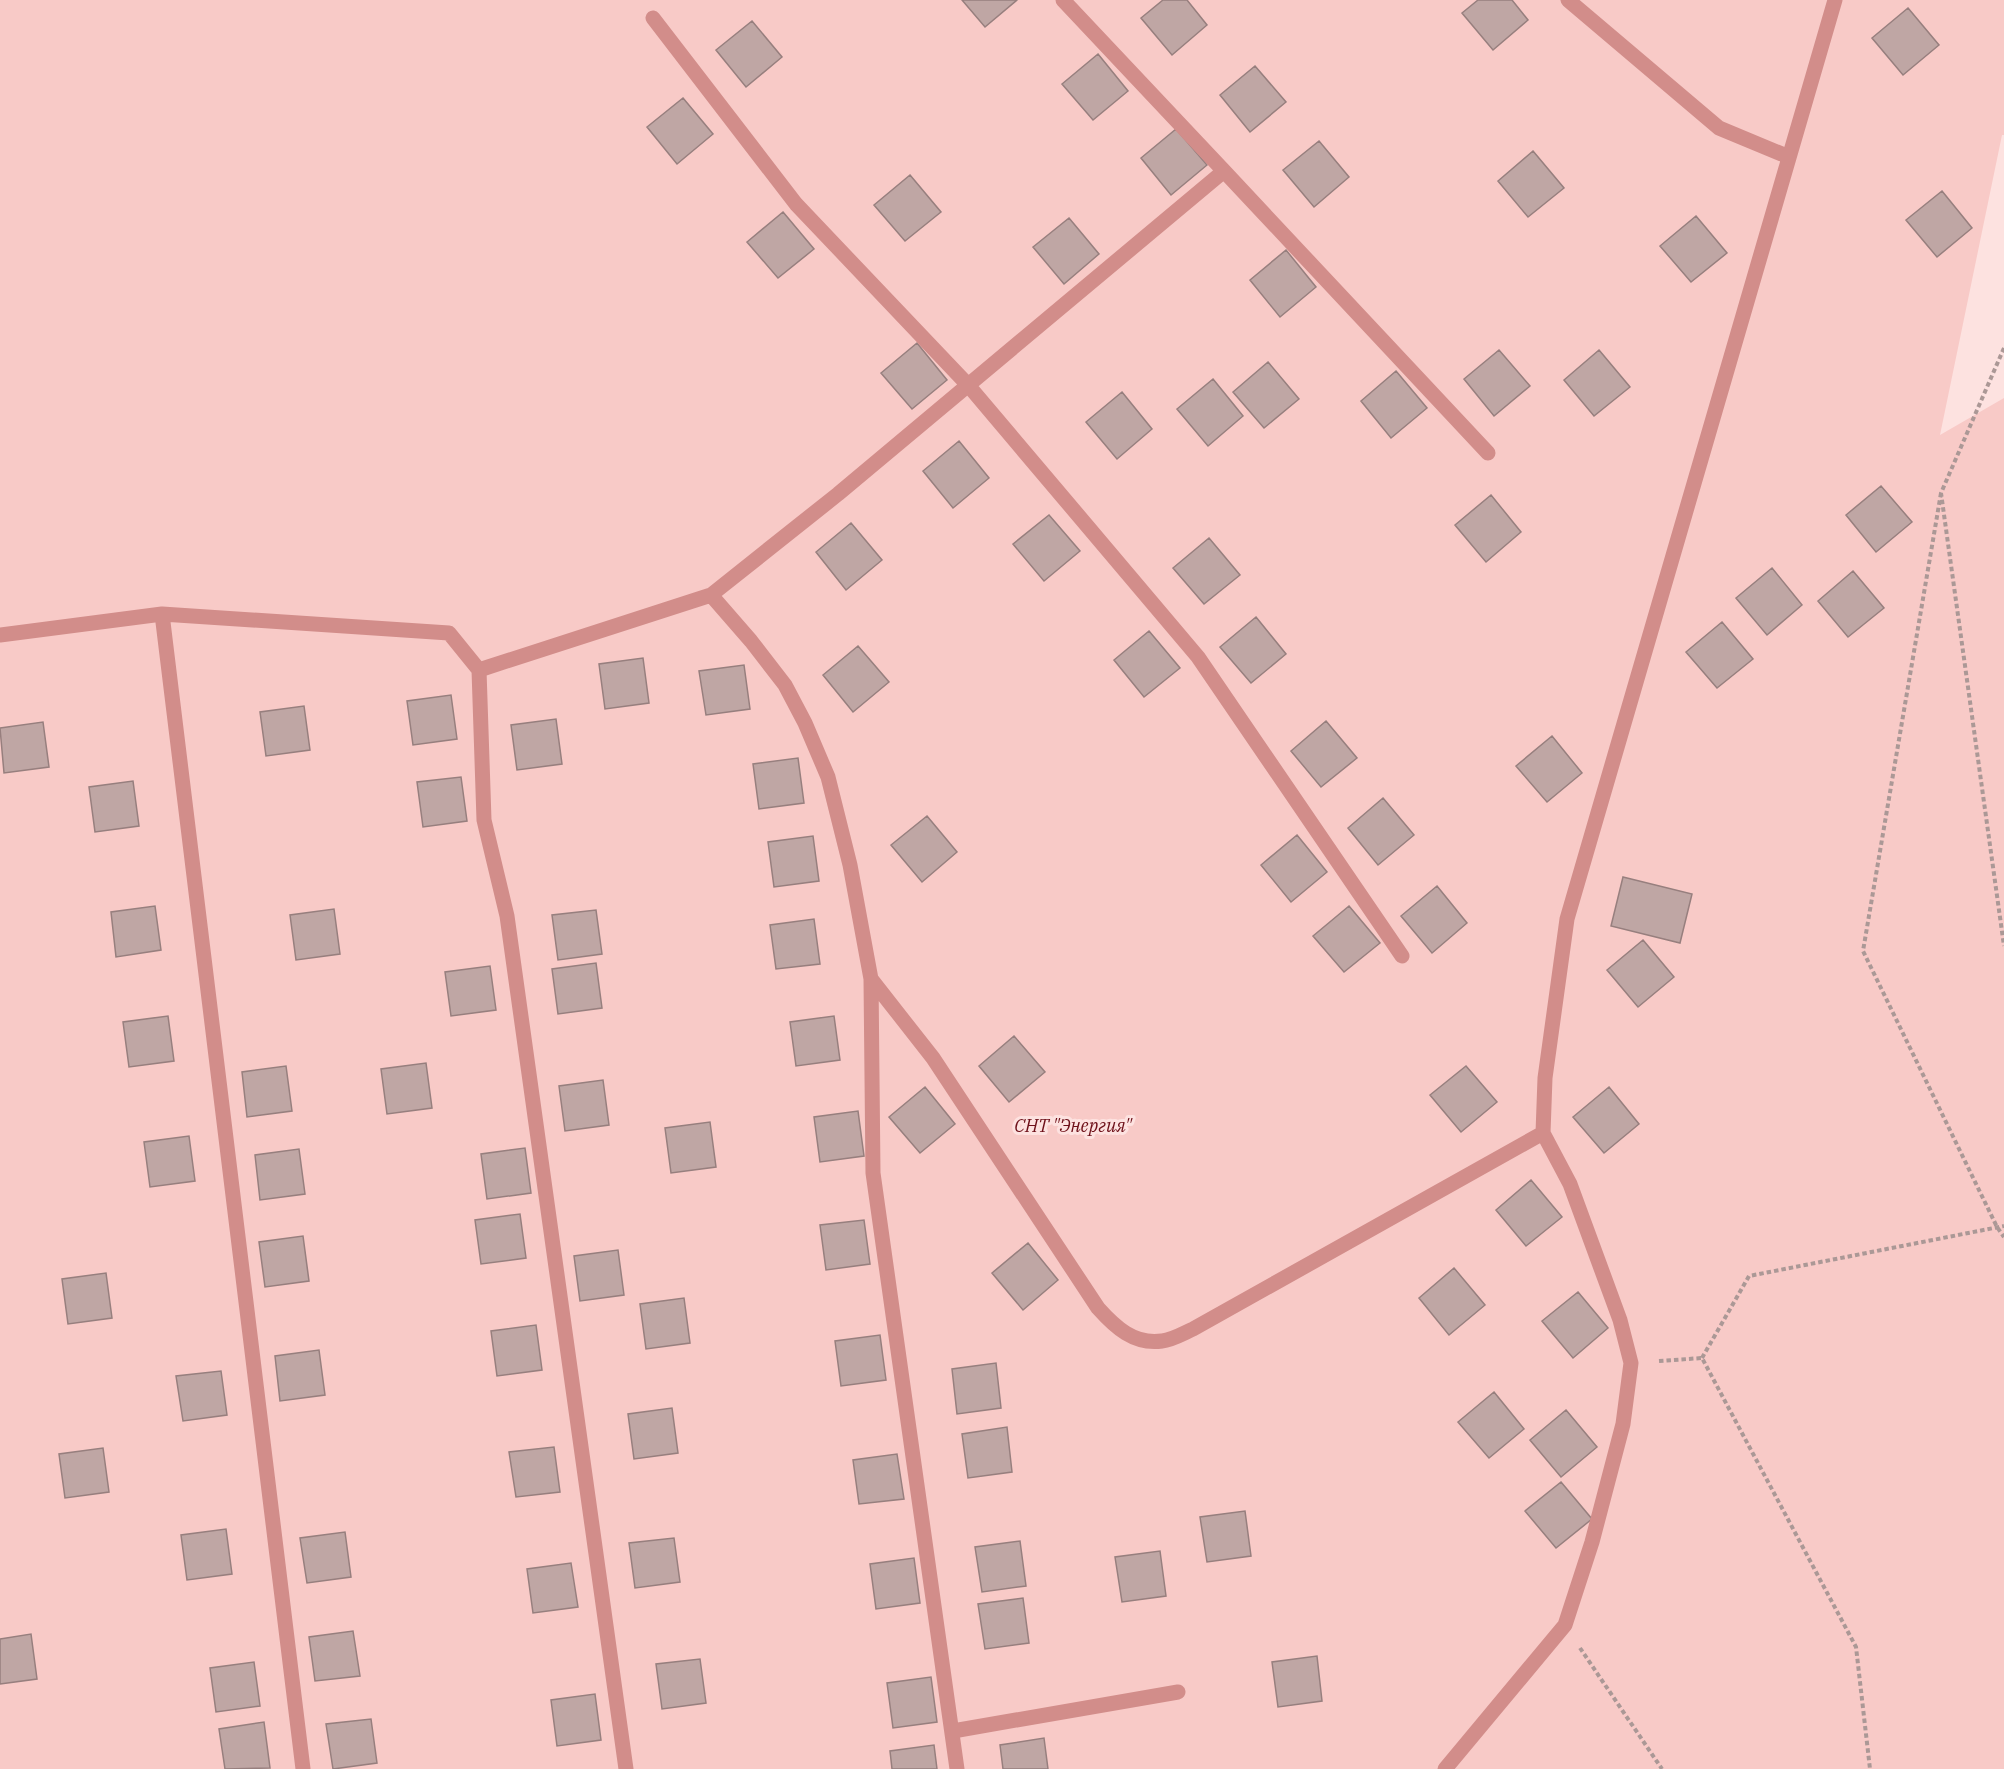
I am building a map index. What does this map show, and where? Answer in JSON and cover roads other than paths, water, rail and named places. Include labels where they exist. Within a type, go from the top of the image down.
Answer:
[{"type":"street","points":[[1063,0],[1488,453]]},
{"type":"street","points":[[1568,0],[1719,128],[1788,157]]},
{"type":"street","points":[[1445,1769],[1565,1625],[1592,1542],[1623,1425],[1631,1363],[1620,1320],[1570,1184],[1543,1133],[1545,1078],[1567,919],[1834,0]]},
{"type":"street","points":[[653,18],[796,204],[968,385],[1198,657],[1402,956]]},
{"type":"street","points":[[478,670],[711,595],[838,494],[1224,171]]},
{"type":"street","points":[[711,595],[785,685],[805,723],[828,777],[850,865],[871,979],[873,1173],[957,1769]]},
{"type":"street","points":[[162,614],[303,1769]]},
{"type":"street","points":[[0,635],[162,614],[449,633],[478,670],[484,820],[507,916],[626,1769]]},
{"type":"street","points":[[871,979],[933,1058],[1098,1308],[1115,1328],[1138,1339],[1163,1341],[1193,1329],[1543,1133]]},
{"type":"street","points":[[953,1731],[1178,1692]]},
{"type":"park label","name":"СНТ \"Энергия\"","points":[[1073,1126]]}]
